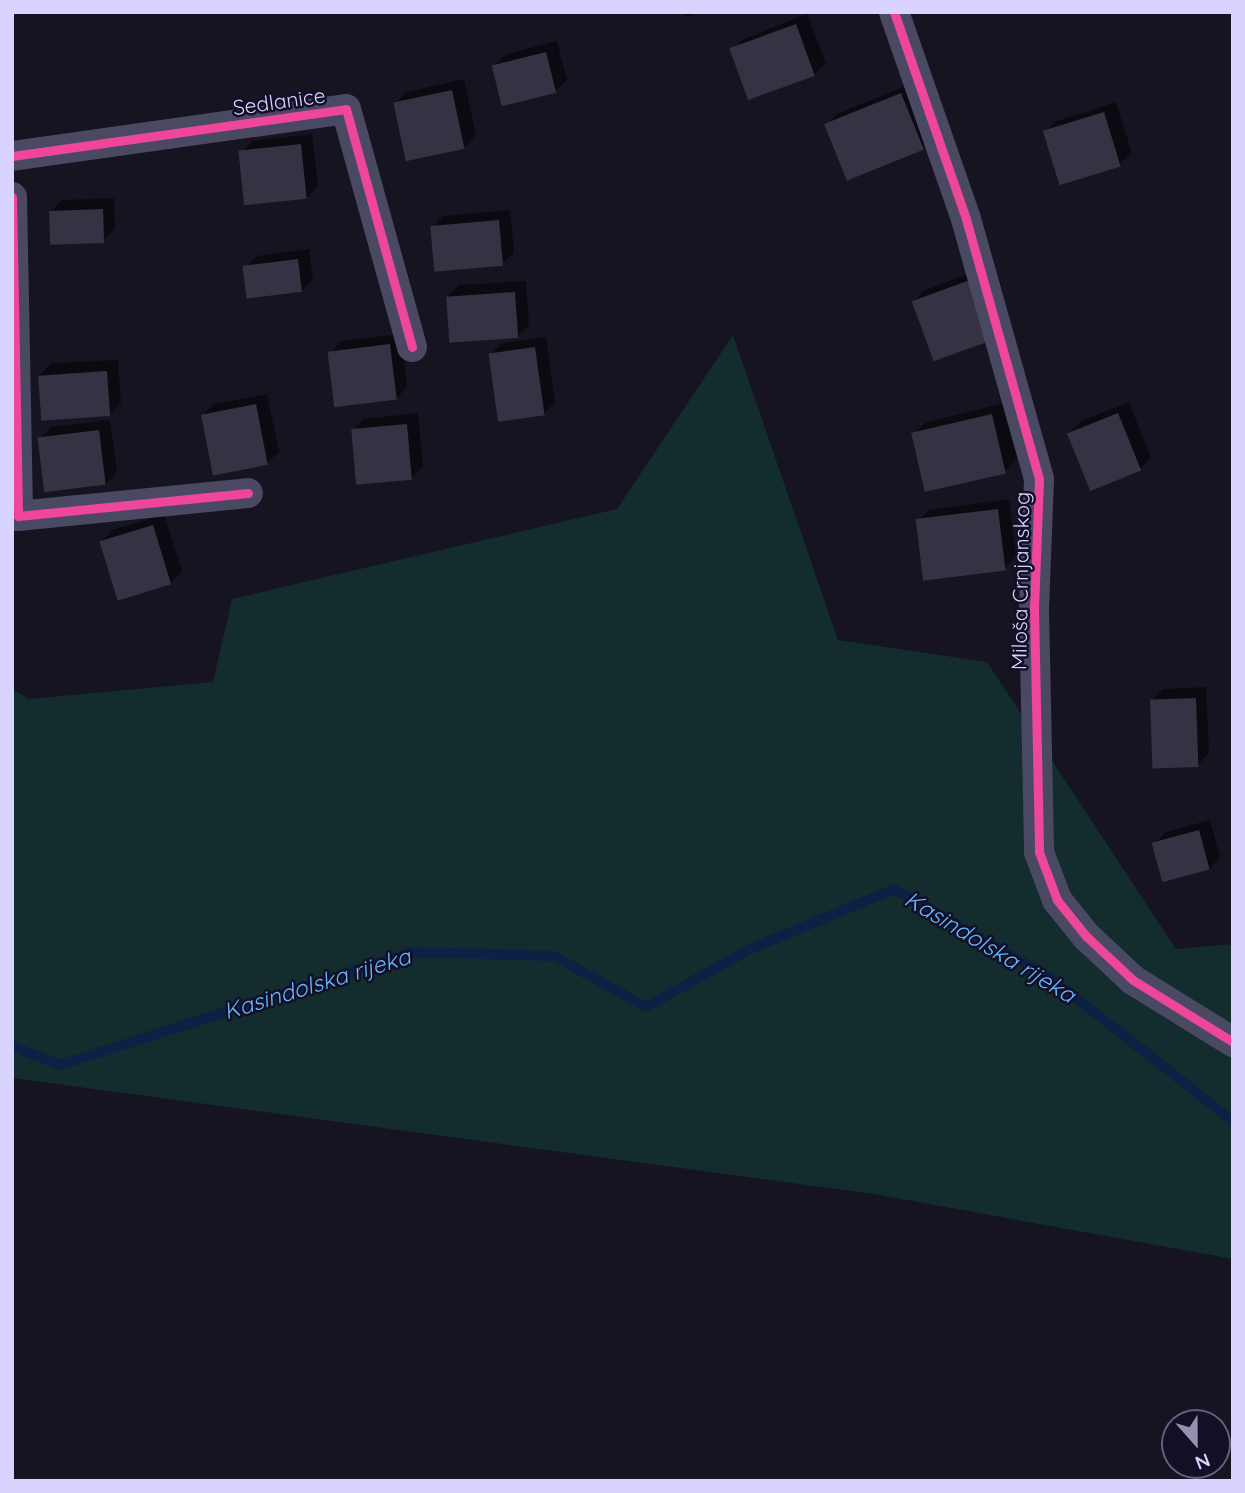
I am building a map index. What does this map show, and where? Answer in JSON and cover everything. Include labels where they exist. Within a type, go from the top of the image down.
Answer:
[{"type":"street","name":"Miloša Crnjanskog","points":[[894,12],[966,219],[1040,479],[1034,608],[1039,852],[1057,900],[1086,936],[1133,980],[1233,1042]]},
{"type":"street","name":"Sedlanice","points":[[12,156],[346,109],[412,348]]},
{"type":"street","points":[[12,197],[18,516],[248,493]]},
{"type":"green space","points":[[733,335],[838,640],[987,662],[1176,949],[1233,944],[1233,1259],[874,1194],[12,1078],[12,689],[29,699],[213,682],[232,599],[617,509]]},
{"type":"building","points":[[796,24],[815,76],[748,100],[729,48]]},
{"type":"building","points":[[546,52],[556,93],[502,106],[492,66]]},
{"type":"building","points":[[452,90],[464,149],[406,161],[393,102]]},
{"type":"building","points":[[901,93],[924,150],[847,181],[824,124]]},
{"type":"building","points":[[1104,112],[1121,167],[1059,185],[1043,131]]},
{"type":"building","points":[[301,144],[307,199],[244,205],[238,151]]},
{"type":"building","points":[[103,209],[104,243],[50,245],[49,211]]},
{"type":"building","points":[[499,220],[503,266],[434,272],[430,226]]},
{"type":"building","points":[[298,259],[302,292],[246,299],[242,266]]},
{"type":"building","points":[[970,280],[992,340],[934,361],[912,301]]},
{"type":"building","points":[[515,292],[518,338],[449,343],[446,297]]},
{"type":"building","points":[[390,344],[397,400],[334,407],[327,352]]},
{"type":"building","points":[[535,347],[545,415],[498,422],[488,354]]},
{"type":"building","points":[[107,371],[110,416],[41,421],[38,376]]},
{"type":"building","points":[[256,404],[268,465],[213,476],[201,415]]},
{"type":"building","points":[[1118,413],[1141,470],[1090,491],[1067,434]]},
{"type":"building","points":[[992,414],[1006,473],[925,492],[911,433]]},
{"type":"building","points":[[407,424],[412,480],[356,485],[351,429]]},
{"type":"building","points":[[99,430],[106,485],[44,492],[37,438]]},
{"type":"building","points":[[998,509],[1006,571],[923,581],[916,519]]},
{"type":"building","points":[[153,525],[171,584],[118,601],[99,541]]},
{"type":"building","points":[[1196,698],[1198,767],[1152,769],[1150,700]]},
{"type":"building","points":[[1199,830],[1210,870],[1162,882],[1152,843]]},
{"type":"waterway","name":"Kasindolska rijeka","points":[[12,1046],[60,1065],[411,952],[554,956],[646,1007],[750,949],[894,889],[1051,978],[1233,1121]]},
{"type":"cycle path","points":[[894,12],[966,219],[1039,479],[1034,608],[1039,852],[1057,900],[1086,936],[1133,980],[1233,1042]]},
{"type":"cycle path","points":[[12,156],[346,109],[412,347]]},
{"type":"cycle path","points":[[12,197],[18,516],[248,493]]}]
